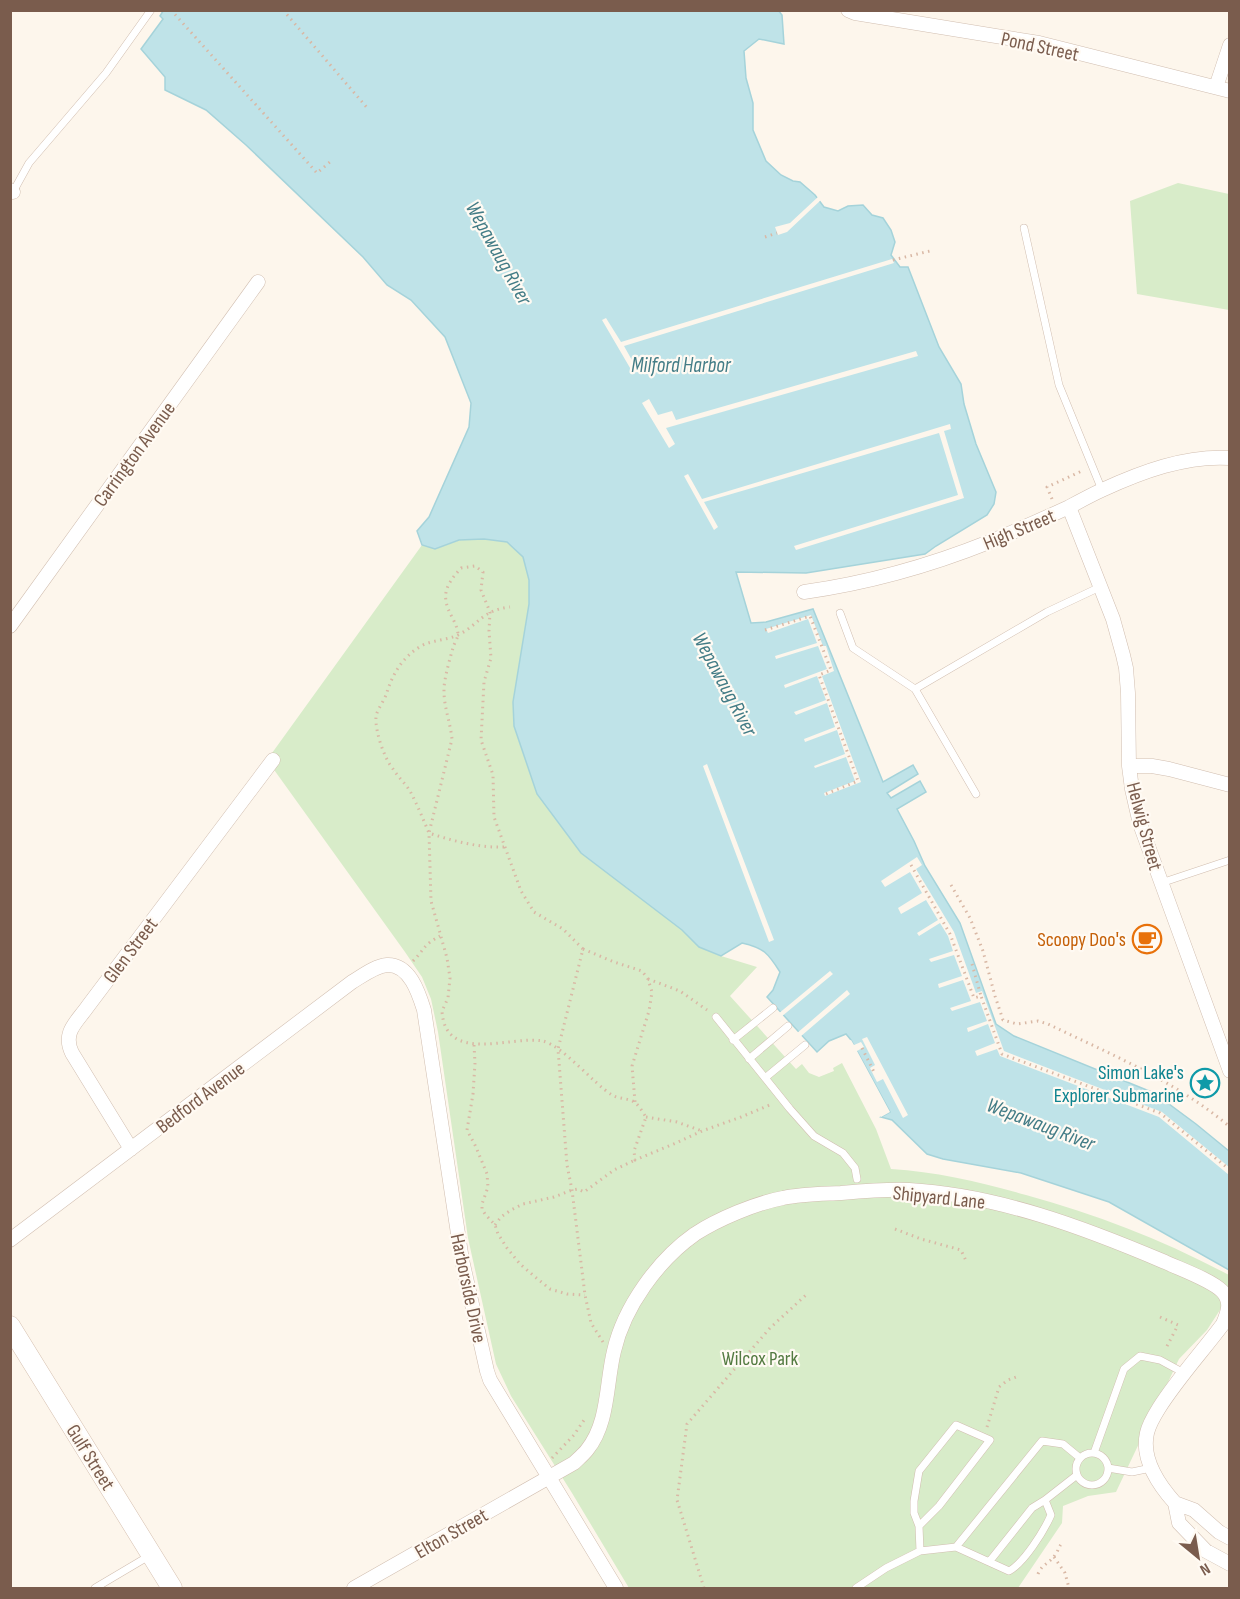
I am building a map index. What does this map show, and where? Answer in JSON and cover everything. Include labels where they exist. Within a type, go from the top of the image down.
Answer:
[{"type":"main road","name":"Gulf Street","points":[[10,1326],[172,1588]]},
{"type":"street","name":"Pond Street","points":[[848,10],[1039,44],[1223,89]]},
{"type":"street","points":[[1223,89],[1230,45]]},
{"type":"street","name":"Carrington Avenue","points":[[10,626],[258,282]]},
{"type":"street","name":"High Street","points":[[804,592],[848,586],[925,566],[990,542],[1139,474],[1186,461],[1211,457],[1230,458]]},
{"type":"street","name":"Helwig Street","points":[[1069,507],[1113,619],[1126,668],[1129,766],[1138,815],[1230,1071]]},
{"type":"street","name":"Glen Street","points":[[131,1149],[72,1053],[68,1042],[69,1035],[88,1006],[273,760]]},
{"type":"street","points":[[1129,766],[1169,769],[1230,785]]},
{"type":"street","name":"Bedford Avenue","points":[[10,1240],[352,982],[381,966],[388,965],[398,968]]},
{"type":"street","name":"Harborside Drive","points":[[398,968],[408,975],[424,1010],[462,1260],[490,1380],[616,1588]]},
{"type":"street","name":"Shipyard Lane","points":[[545,1471],[574,1462],[587,1450],[597,1435],[606,1401],[613,1352],[626,1315],[661,1266],[696,1234],[716,1222],[785,1197],[908,1190],[971,1197],[1055,1221],[1135,1250],[1183,1270],[1214,1285],[1222,1292],[1228,1301],[1229,1311],[1223,1324],[1166,1397],[1151,1422],[1146,1445],[1151,1468],[1175,1503],[1179,1523],[1206,1551],[1230,1564]]},
{"type":"street","name":"Elton Street","points":[[354,1588],[545,1471]]},
{"type":"street","name":"Shipyard Lane","points":[[1175,1503],[1194,1510],[1219,1532],[1230,1538]]},
{"type":"lane","points":[[12,191],[30,163],[106,73],[151,10]]},
{"type":"lane","points":[[1024,228],[1059,385],[1102,490]]},
{"type":"lane","points":[[915,689],[1047,612],[1100,587]]},
{"type":"lane","points":[[840,613],[853,648],[915,689],[976,794]]},
{"type":"lane","points":[[1161,883],[1230,860]]},
{"type":"lane","points":[[733,1040],[772,1008]]},
{"type":"lane","points":[[716,1017],[814,1136],[843,1153],[855,1168],[857,1179]]},
{"type":"lane","points":[[749,1059],[788,1026]]},
{"type":"lane","points":[[765,1078],[805,1045]]},
{"type":"lane","points":[[1094,1453],[1125,1369],[1140,1356],[1160,1360],[1184,1373]]},
{"type":"lane","points":[[919,1526],[939,1506],[990,1440],[956,1425],[919,1471],[914,1513],[919,1526],[920,1551]]},
{"type":"lane","points":[[956,1547],[1042,1441],[1063,1444],[1080,1458]]},
{"type":"lane","points":[[1086,1454],[1101,1455],[1108,1468],[1106,1477],[1100,1483],[1091,1485],[1083,1482],[1077,1475],[1076,1467],[1080,1458],[1086,1454]]},
{"type":"lane","points":[[1108,1468],[1132,1472],[1151,1468]]},
{"type":"lane","points":[[989,1562],[1032,1508],[1046,1500],[1077,1475]]},
{"type":"lane","points":[[856,1588],[886,1568],[920,1551],[956,1547],[1009,1571],[1016,1567],[1046,1528],[1051,1515],[1046,1500]]},
{"type":"lane","points":[[95,1588],[151,1554]]},
{"type":"path","points":[[171,10],[317,173],[330,162]]},
{"type":"path","points":[[283,10],[369,110]]},
{"type":"path","points":[[765,237],[777,233]]},
{"type":"path","points":[[893,260],[930,251]]},
{"type":"path","points":[[1053,503],[1047,487],[1092,466]]},
{"type":"path","points":[[635,1102],[611,1095],[558,1049],[543,1041],[474,1045],[448,1032],[442,1015],[448,998],[450,978],[432,902],[429,833],[452,739],[444,700],[445,681],[458,635],[446,605],[446,594],[449,583],[461,567],[475,566],[483,572],[481,590],[489,612],[491,658],[484,682],[481,740],[492,775],[494,817],[521,891],[534,912],[563,929],[583,950],[642,971],[648,979],[652,992],[649,1011],[632,1066],[635,1102],[646,1117],[677,1122],[702,1131]]},
{"type":"path","points":[[504,847],[451,840],[429,833],[411,794],[386,758],[378,733],[376,715],[386,698],[393,676],[406,659],[421,646],[458,635],[489,612],[498,608],[510,607]]},
{"type":"path","points":[[765,630],[810,616],[831,670],[819,675],[858,781],[826,794]]},
{"type":"path","points":[[911,865],[950,934],[974,998],[981,996]]},
{"type":"path","points":[[951,885],[970,918],[983,951],[994,996],[1003,1020],[1017,1024],[1038,1021],[1047,1023],[1163,1080],[1230,1127]]},
{"type":"path","points":[[398,968],[417,958],[429,942],[440,936]]},
{"type":"path","points":[[583,950],[558,1049],[566,1156],[585,1295],[591,1323],[604,1344],[613,1352]]},
{"type":"path","points":[[972,964],[1002,1054],[1160,1113],[1230,1170]]},
{"type":"path","points":[[648,979],[680,991],[716,1017]]},
{"type":"path","points":[[474,1045],[473,1094],[467,1130],[487,1174],[488,1187],[482,1209],[495,1225],[507,1248],[534,1276],[550,1288],[567,1294],[585,1295]]},
{"type":"path","points":[[862,1048],[875,1074]]},
{"type":"path","points":[[495,1225],[501,1217],[523,1204],[572,1190],[578,1189],[584,1192],[614,1170],[635,1160],[702,1131],[741,1118],[782,1099]]},
{"type":"path","points":[[635,1160],[634,1151],[646,1117]]},
{"type":"path","points":[[895,1229],[961,1250],[967,1263]]},
{"type":"path","points":[[704,1588],[677,1500],[687,1424],[770,1328],[806,1295]]},
{"type":"path","points":[[1160,1317],[1178,1325],[1160,1360]]},
{"type":"path","points":[[981,1436],[988,1425],[999,1387],[1016,1377]]},
{"type":"path","points":[[545,1471],[588,1414]]},
{"type":"path","points":[[1038,1575],[1041,1568],[1054,1557],[1063,1542]]},
{"type":"path","points":[[1054,1557],[1065,1572],[1070,1588]]},
{"type":"green space","points":[[1178,183],[1229,194],[1229,310],[1137,294],[1130,201]]},
{"type":"green space","name":"Wilcox Park","points":[[484,539],[507,542],[523,557],[529,580],[529,604],[513,702],[514,726],[682,930],[699,947],[757,967],[730,996],[796,1069],[802,1064],[809,1073],[819,1077],[834,1071],[833,1068],[842,1063],[876,1129],[891,1169],[959,1178],[1053,1203],[1155,1240],[1229,1275],[1229,1296],[1207,1330],[1179,1359],[1116,1492],[1088,1496],[1063,1506],[1062,1523],[1018,1588],[629,1588],[511,1396],[496,1364],[468,1238],[438,1032],[431,999],[422,977],[405,952],[267,760],[422,545],[435,549],[460,540]]},
{"type":"water","name":"Milford Harbor","points":[[778,10],[782,15],[784,44],[759,39],[744,51],[746,78],[753,103],[753,130],[766,161],[781,175],[800,182],[815,195],[824,207],[838,211],[848,206],[863,205],[872,215],[883,218],[895,242],[891,255],[900,267],[908,267],[939,347],[961,384],[964,404],[976,444],[996,492],[994,504],[987,515],[925,554],[806,573],[736,572],[751,623],[766,622],[813,609],[883,782],[913,765],[918,774],[887,793],[891,798],[920,781],[926,792],[897,809],[925,866],[960,923],[996,1024],[1014,1036],[1154,1093],[1229,1151],[1229,1270],[1109,1202],[1021,1173],[927,1154],[892,1120],[881,1117],[890,1112],[846,1034],[829,1041],[817,1052],[767,997],[773,990],[780,972],[765,952],[742,943],[721,956],[699,947],[682,930],[581,853],[537,794],[514,726],[513,702],[529,604],[529,580],[523,557],[507,542],[484,539],[459,540],[435,549],[422,545],[417,531],[429,517],[469,427],[471,403],[445,337],[411,300],[387,285],[363,257],[246,145],[206,110],[165,90],[165,77],[141,49],[163,19],[160,16],[163,11]]},
{"type":"pier","points":[[819,196],[822,199],[787,232],[778,235],[775,227],[790,223]]},
{"type":"pier","points":[[892,259],[894,263],[624,346],[638,371],[633,373],[602,320],[606,318],[621,342]]},
{"type":"pier","points":[[916,351],[918,356],[666,428],[675,444],[669,448],[642,403],[649,399],[658,415],[672,411],[676,420]]},
{"type":"pier","points":[[950,424],[951,429],[944,431],[964,498],[796,550],[794,546],[958,495],[939,433],[704,502],[718,527],[714,530],[684,476],[688,474],[702,499]]},
{"type":"pier","points":[[811,615],[823,646],[826,646],[834,671],[822,676],[861,782],[825,796],[824,793],[855,781],[846,757],[815,768],[814,766],[845,754],[837,730],[805,742],[804,739],[835,727],[827,703],[796,715],[794,712],[826,700],[817,676],[785,688],[784,685],[827,669],[818,646],[776,659],[775,656],[817,643],[808,619],[768,633],[766,629]]},
{"type":"pier","points":[[707,764],[774,940],[769,942],[703,766]]},
{"type":"pier","points":[[917,857],[922,865],[916,869],[954,932],[976,993],[982,991],[1004,1051],[1162,1112],[1229,1167],[1229,1175],[1159,1117],[1000,1056],[997,1049],[977,1056],[975,1051],[995,1043],[988,1024],[968,1032],[967,1028],[987,1021],[980,1002],[952,1011],[950,1008],[971,1001],[963,980],[939,988],[938,984],[962,976],[954,955],[931,962],[929,959],[953,951],[948,936],[940,923],[919,936],[917,933],[938,920],[926,900],[901,914],[898,908],[922,893],[910,872],[885,887],[881,881]]},
{"type":"pier","points":[[830,971],[833,974],[781,1017],[778,1014]]},
{"type":"pier","points":[[847,990],[850,994],[800,1037],[796,1034]]},
{"type":"pier","points":[[867,1037],[908,1115],[903,1118],[883,1079],[877,1082],[870,1068],[875,1065],[862,1039]]},
{"type":"pier","points":[[851,1040],[854,1045],[861,1042],[864,1047],[857,1051],[890,1112],[881,1117],[879,1114],[886,1111],[848,1041]]},
{"type":"place","name":"Scoopy Doo's","points":[[1147,939]]},
{"type":"place","name":"Simon Lake's Explorer Submarine","points":[[1205,1083]]},
{"type":"water label","name":"Wepawaug River","points":[[499,253]]},
{"type":"water label","name":"Wepawaug River","points":[[725,684]]},
{"type":"water label","name":"Wepawaug River","points":[[1041,1124]]}]
